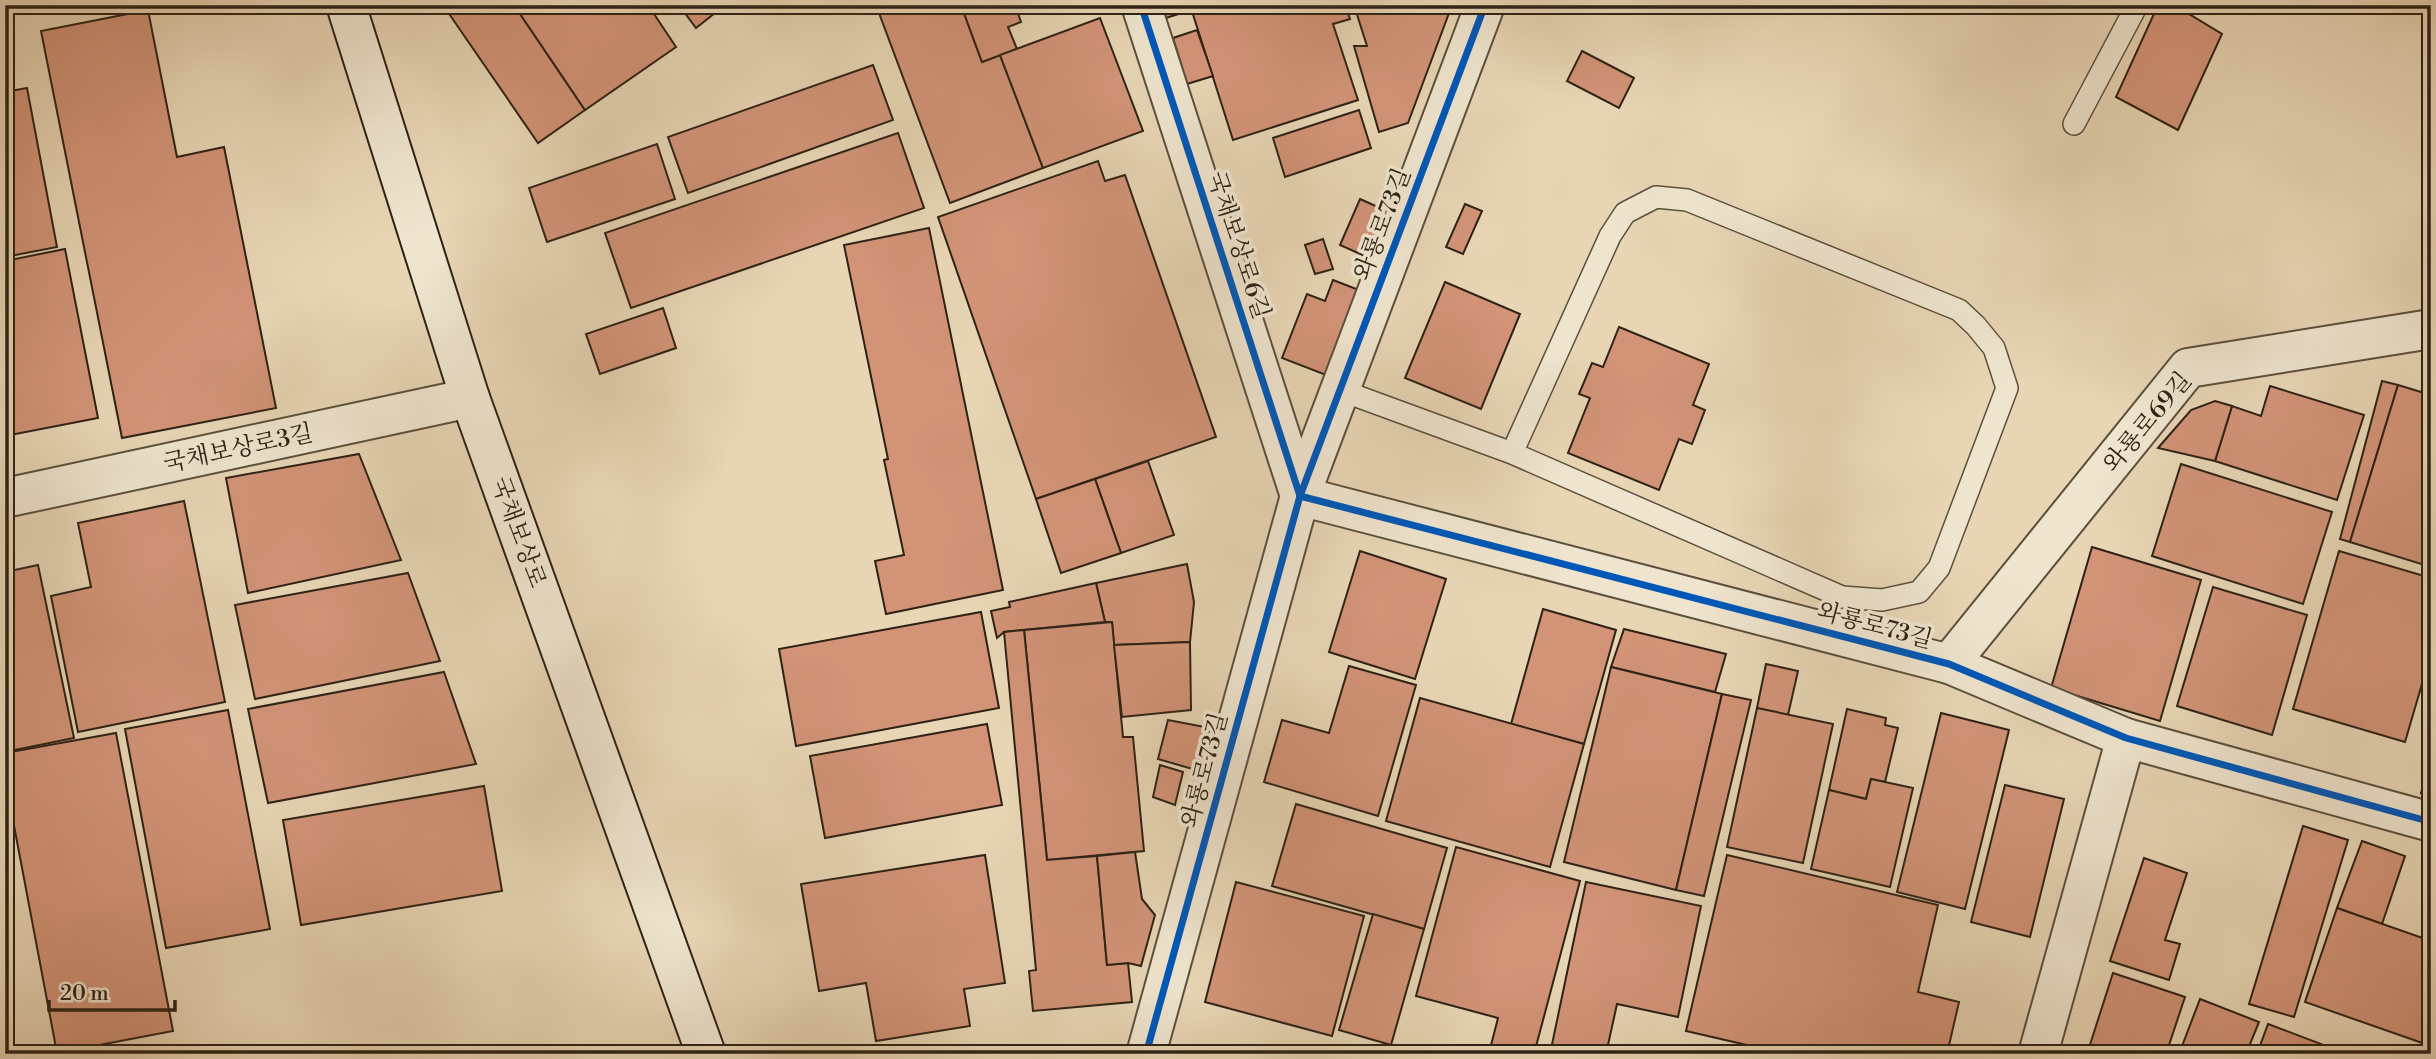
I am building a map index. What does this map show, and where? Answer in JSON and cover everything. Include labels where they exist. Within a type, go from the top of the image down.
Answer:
[{"type":"street","name":"국채보상로","points":[[346,5],[470,398],[706,1054]]},
{"type":"street","name":"국채보상로6길","points":[[1141,5],[1300,496]]},
{"type":"street","name":"와룡로73길","points":[[1146,1054],[1300,496],[1485,5]]},
{"type":"street","name":"와룡로69길","points":[[1949,664],[2188,368],[2431,329]]},
{"type":"street","name":"국채보상로3길","points":[[5,498],[470,398]]},
{"type":"street","name":"와룡로73길","points":[[1300,496],[1949,664],[2126,738],[2431,822]]},
{"type":"street","points":[[2038,1054],[2126,738]]},
{"type":"lane","points":[[2074,124],[2137,5]]},
{"type":"lane","points":[[1340,390],[1512,453],[1842,597],[1882,600],[1919,592],[1939,568],[2007,388],[1994,348],[1959,310],[1687,200],[1656,197],[1625,213],[1610,236],[1512,453]]},
{"type":"building","points":[[443,5],[514,5],[585,110],[538,143]]},
{"type":"building","points":[[514,5],[648,5],[676,47],[585,110]]},
{"type":"building","points":[[679,5],[725,5],[696,28]]},
{"type":"building","points":[[876,5],[961,5],[982,62],[1000,55],[1043,168],[950,203]]},
{"type":"building","points":[[961,5],[1015,5],[1021,22],[1008,27],[1017,49],[982,62]]},
{"type":"building","points":[[1162,5],[1190,5],[1191,10],[1166,18]]},
{"type":"building","points":[[1190,5],[1345,5],[1350,19],[1333,24],[1358,100],[1233,140]]},
{"type":"building","points":[[1354,5],[1452,5],[1408,123],[1379,132],[1354,46],[1367,46]]},
{"type":"building","points":[[2158,5],[2174,5],[2222,34],[2178,130],[2116,97]]},
{"type":"building","points":[[148,10],[177,157],[224,147],[276,408],[122,438],[41,31]]},
{"type":"building","points":[[1100,18],[1143,131],[1043,168],[1000,55]]},
{"type":"building","points":[[1197,30],[1213,76],[1187,84],[1173,38]]},
{"type":"building","points":[[1582,51],[1634,78],[1619,108],[1567,81]]},
{"type":"building","points":[[873,65],[893,120],[688,193],[668,137]]},
{"type":"building","points":[[27,88],[57,247],[5,257],[5,92]]},
{"type":"building","points":[[1359,110],[1371,148],[1285,177],[1273,138]]},
{"type":"building","points":[[898,133],[924,208],[631,308],[605,233]]},
{"type":"building","points":[[657,144],[675,199],[547,242],[529,188]]},
{"type":"building","points":[[1098,161],[1105,181],[1125,175],[1216,437],[1036,499],[938,217]]},
{"type":"building","points":[[1360,199],[1387,211],[1367,257],[1340,245]]},
{"type":"building","points":[[1465,204],[1482,211],[1463,254],[1446,247]]},
{"type":"building","points":[[929,228],[1003,590],[886,614],[875,561],[904,555],[884,460],[888,459],[844,245]]},
{"type":"building","points":[[1323,239],[1333,269],[1315,274],[1305,245]]},
{"type":"building","points":[[65,249],[98,418],[5,436],[5,261]]},
{"type":"building","points":[[1333,280],[1359,290],[1326,375],[1282,358],[1307,294],[1325,301]]},
{"type":"building","points":[[1445,282],[1520,314],[1481,409],[1405,378]]},
{"type":"building","points":[[663,308],[676,348],[600,374],[586,334]]},
{"type":"building","points":[[1619,327],[1709,364],[1693,405],[1705,410],[1692,444],[1679,439],[1659,490],[1568,453],[1590,398],[1579,394],[1592,363],[1603,367]]},
{"type":"building","points":[[2382,381],[2398,385],[2350,542],[2340,539]]},
{"type":"building","points":[[2398,385],[2431,395],[2431,567],[2350,542]]},
{"type":"building","points":[[2270,386],[2364,415],[2337,500],[2215,461],[2232,406],[2261,416]]},
{"type":"building","points":[[2215,401],[2232,406],[2215,461],[2158,448],[2191,410]]},
{"type":"building","points":[[359,454],[401,560],[248,593],[226,478]]},
{"type":"building","points":[[1148,461],[1174,535],[1121,553],[1095,479]]},
{"type":"building","points":[[2181,464],[2332,512],[2303,604],[2152,556]]},
{"type":"building","points":[[1095,479],[1121,553],[1061,573],[1036,499]]},
{"type":"building","points":[[184,501],[225,702],[78,732],[51,596],[91,587],[78,523]]},
{"type":"building","points":[[2092,547],[2201,580],[2160,721],[2051,688]]},
{"type":"building","points":[[1360,551],[1446,579],[1415,679],[1329,652]]},
{"type":"building","points":[[2339,551],[2431,578],[2431,653],[2405,742],[2293,709]]},
{"type":"building","points":[[1187,564],[1194,602],[1190,642],[1114,645],[1112,622],[1105,622],[1096,583]]},
{"type":"building","points":[[38,565],[74,738],[5,752],[5,572]]},
{"type":"building","points":[[408,573],[440,661],[255,699],[235,605]]},
{"type":"building","points":[[1096,583],[1105,622],[1004,632],[997,638],[991,611],[1010,607],[1009,602]]},
{"type":"building","points":[[2213,587],[2307,615],[2272,735],[2177,706]]},
{"type":"building","points":[[1543,609],[1616,630],[1584,744],[1511,724]]},
{"type":"building","points":[[981,612],[999,708],[796,746],[779,649]]},
{"type":"building","points":[[1112,622],[1123,737],[1133,737],[1144,851],[1047,860],[1024,630]]},
{"type":"building","points":[[1624,629],[1726,654],[1715,692],[1611,667]]},
{"type":"building","points":[[1024,630],[1047,860],[1097,856],[1107,965],[1128,963],[1132,1002],[1033,1011],[1029,971],[1036,970],[1004,632]]},
{"type":"building","points":[[1190,642],[1191,710],[1122,717],[1114,645]]},
{"type":"building","points":[[1766,664],[1798,671],[1788,715],[1757,708]]},
{"type":"building","points":[[1349,666],[1416,685],[1378,816],[1264,782],[1282,720],[1329,733]]},
{"type":"building","points":[[1611,667],[1722,694],[1676,890],[1564,862]]},
{"type":"building","points":[[444,672],[476,764],[268,803],[248,709]]},
{"type":"building","points":[[1722,694],[1751,700],[1704,896],[1676,890]]},
{"type":"building","points":[[1420,698],[1584,744],[1550,867],[1386,821]]},
{"type":"building","points":[[1757,708],[1833,724],[1803,863],[1727,847]]},
{"type":"building","points":[[1847,709],[1886,718],[1885,725],[1898,728],[1885,782],[1871,779],[1866,799],[1829,790]]},
{"type":"building","points":[[228,710],[270,929],[166,948],[125,729]]},
{"type":"building","points":[[1941,713],[2009,730],[1965,909],[1897,892]]},
{"type":"building","points":[[1168,720],[1210,728],[1196,770],[1158,759]]},
{"type":"building","points":[[987,724],[1002,805],[825,838],[810,756]]},
{"type":"building","points":[[116,733],[173,1031],[57,1053],[5,778],[5,753]]},
{"type":"building","points":[[2431,760],[2431,796],[2421,793]]},
{"type":"building","points":[[1160,765],[1183,772],[1175,805],[1153,797]]},
{"type":"building","points":[[1871,779],[1913,788],[1890,887],[1811,869],[1829,790],[1866,799]]},
{"type":"building","points":[[2005,785],[2064,799],[2030,937],[1971,922]]},
{"type":"building","points":[[484,786],[502,891],[301,925],[283,820]]},
{"type":"building","points":[[1296,804],[1447,848],[1424,929],[1272,886]]},
{"type":"building","points":[[2303,826],[2348,840],[2294,1017],[2249,1004]]},
{"type":"building","points":[[2362,841],[2405,856],[2382,924],[2337,908]]},
{"type":"building","points":[[1456,847],[1580,881],[1534,1054],[1489,1053],[1498,1018],[1416,996]]},
{"type":"building","points":[[1135,852],[1142,899],[1155,915],[1141,966],[1128,963],[1107,965],[1097,856]]},
{"type":"building","points":[[985,855],[1005,983],[964,989],[970,1026],[876,1041],[866,983],[819,991],[801,884]]},
{"type":"building","points":[[1727,855],[1938,905],[1918,992],[1959,1002],[1947,1054],[1786,1054],[1686,1031]]},
{"type":"building","points":[[2144,858],[2187,873],[2165,940],[2180,944],[2169,980],[2110,961]]},
{"type":"building","points":[[1236,882],[1364,916],[1332,1036],[1205,1002]]},
{"type":"building","points":[[1586,882],[1701,906],[1678,1017],[1617,1004],[1606,1054],[1550,1054]]},
{"type":"building","points":[[2337,908],[2431,941],[2431,1046],[2305,1002]]},
{"type":"building","points":[[1373,914],[1424,929],[1391,1045],[1339,1030]]},
{"type":"building","points":[[2113,973],[2185,997],[2166,1054],[2087,1054]]},
{"type":"building","points":[[2200,999],[2259,1022],[2246,1054],[2179,1054]]},
{"type":"building","points":[[2268,1024],[2329,1047],[2327,1054],[2257,1054]]},
{"type":"cycle path","points":[[1141,5],[1300,496],[1949,664],[2126,738],[2431,822]]},
{"type":"cycle path","points":[[1146,1054],[1300,496],[1485,5]]}]
